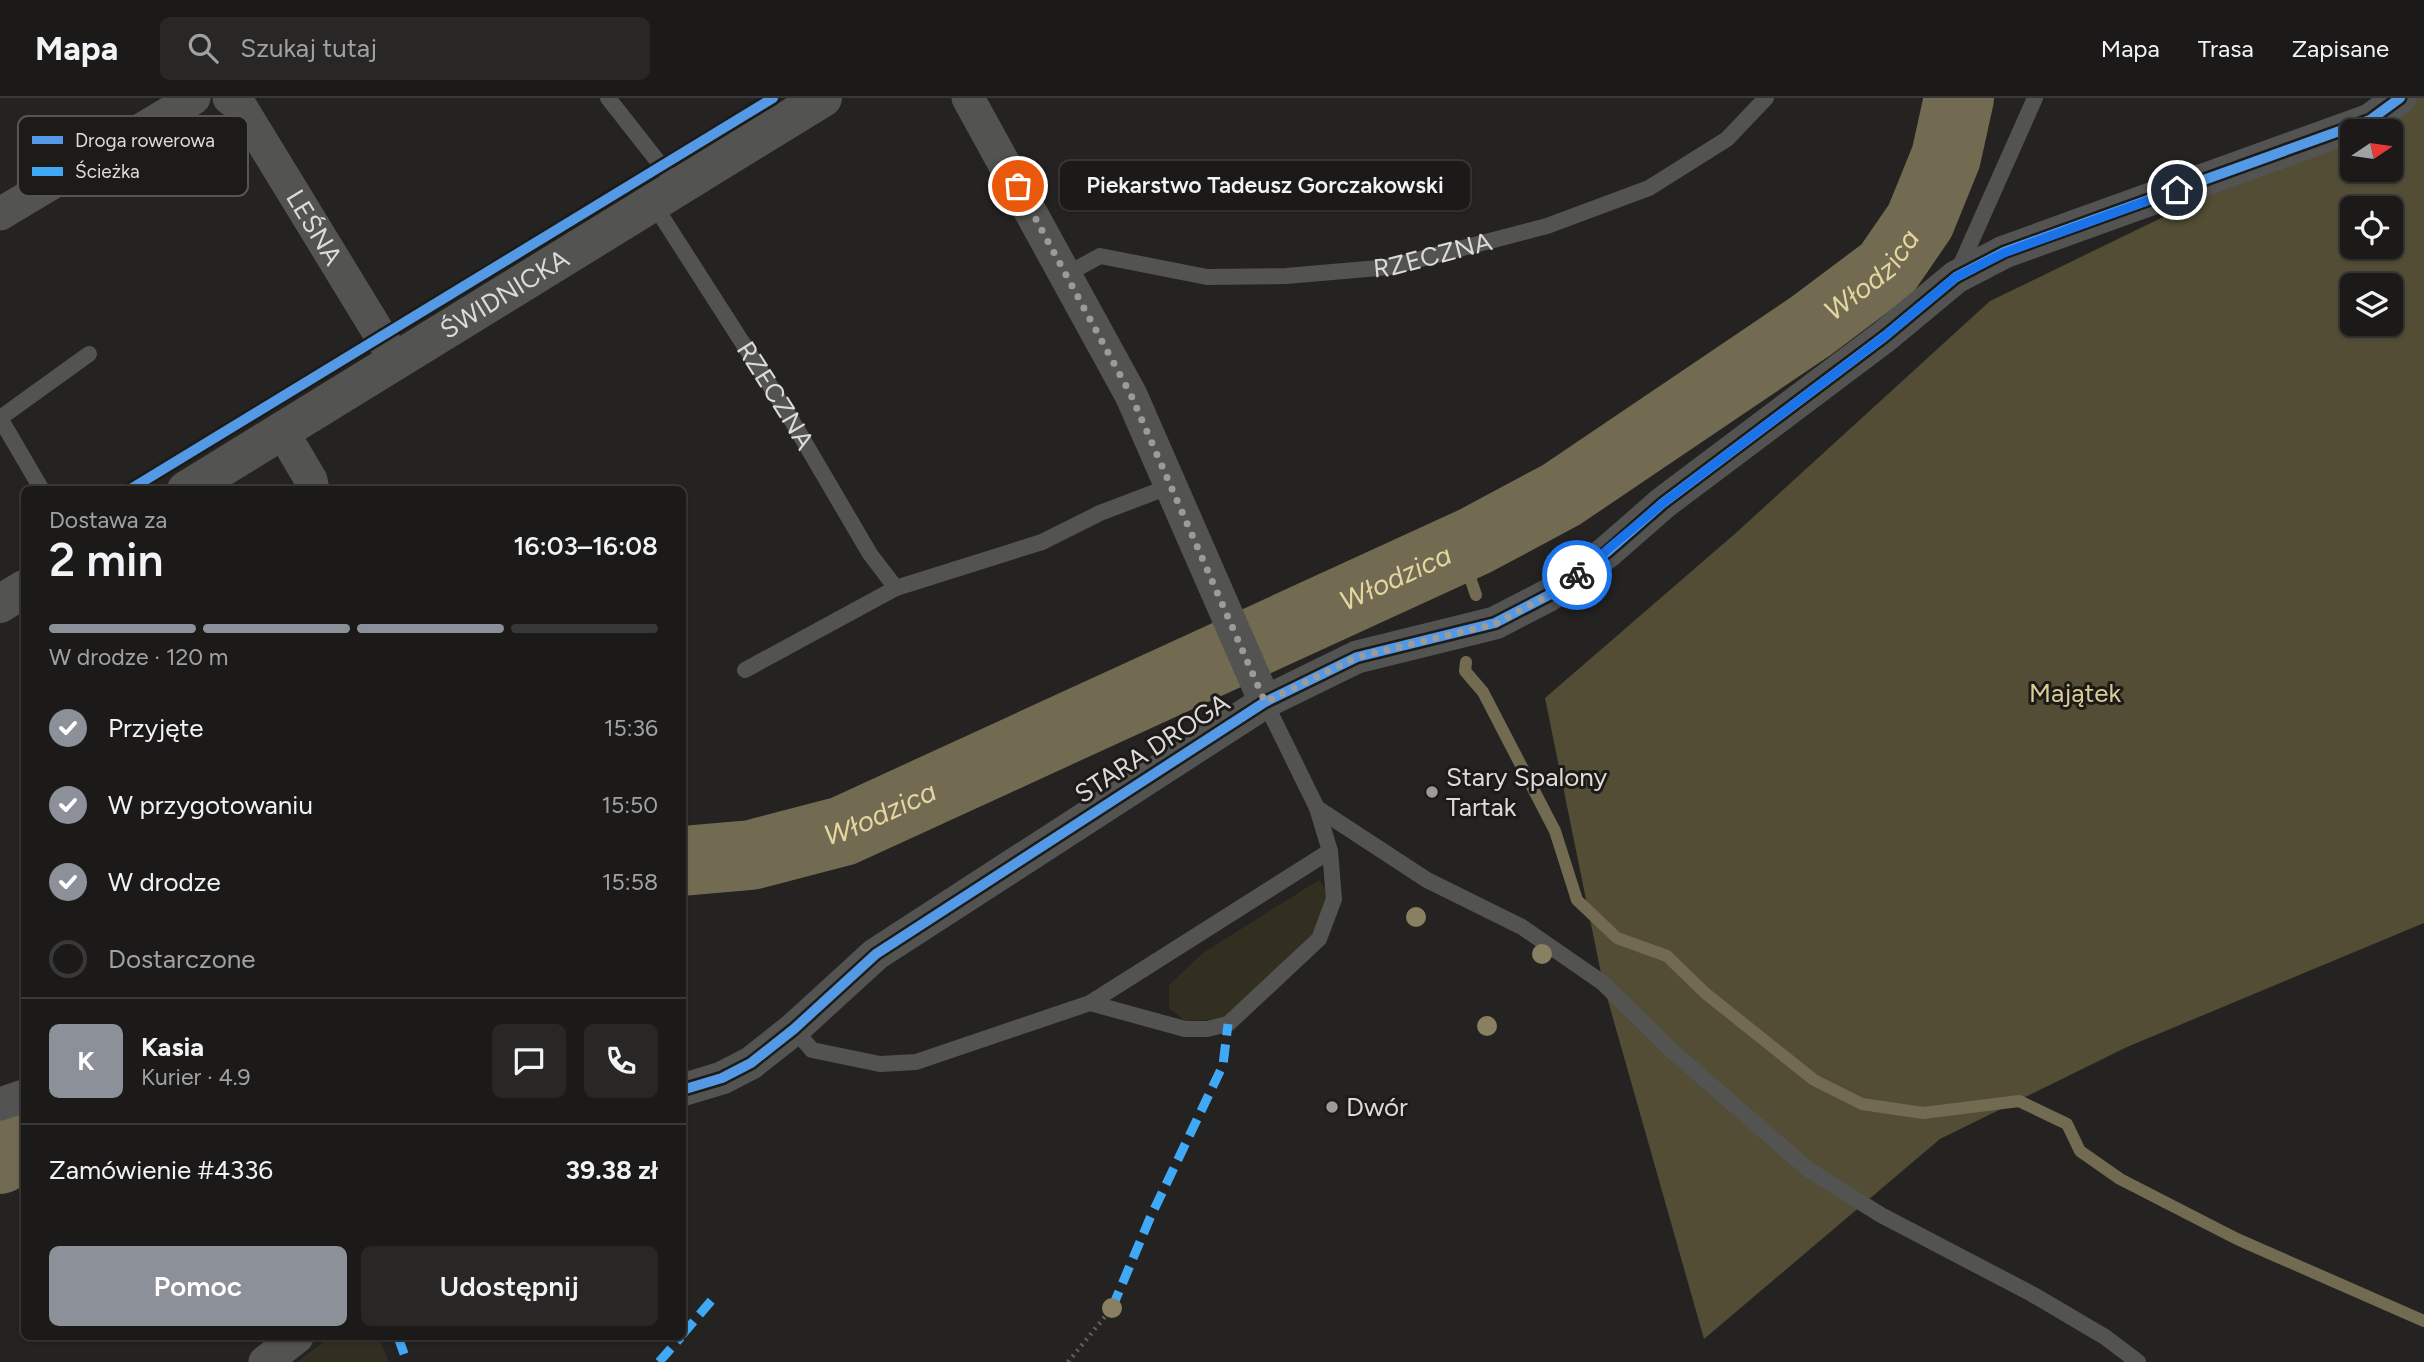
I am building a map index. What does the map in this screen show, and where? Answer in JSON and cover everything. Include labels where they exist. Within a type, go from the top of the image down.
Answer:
[{"type":"street","points":[[164,116],[194,98]]},
{"type":"street","name":"LEŚNA","points":[[229,98],[241,107],[246,116]]},
{"type":"street","name":"ŚWIDNICKA","points":[[193,486],[823,98]]},
{"type":"street","points":[[968,98],[1068,274],[1131,395],[1260,691]]},
{"type":"street","name":"STARA DROGA","points":[[686,1089],[722,1078],[751,1063],[794,1030],[876,954],[1260,691],[1357,657],[1495,624],[1549,595],[1607,552],[1663,503],[1885,336],[1956,277],[2004,253],[2370,120],[2400,98]]},
{"type":"street","name":"LEŚNA","points":[[248,118],[396,361]]},
{"type":"street","points":[[0,214],[30,196]]},
{"type":"street","points":[[282,431],[312,486]]},
{"type":"street","points":[[0,604],[21,591]]},
{"type":"street","points":[[0,1104],[21,1097]]},
{"type":"street","points":[[265,1362],[293,1340]]},
{"type":"lane","name":"RZECZNA","points":[[608,98],[870,554],[896,588]]},
{"type":"lane","name":"RZECZNA","points":[[1068,274],[1100,256],[1208,277],[1286,276],[1390,267],[1547,226],[1648,188],[1727,139],[1766,98]]},
{"type":"lane","points":[[1956,277],[2035,98]]},
{"type":"lane","points":[[39,486],[0,418],[89,354]]},
{"type":"lane","points":[[745,670],[896,588],[1042,542],[1100,513],[1171,485]]},
{"type":"lane","points":[[1090,1003],[1185,1029],[1207,1029],[1228,1024],[1319,939],[1334,899],[1330,851],[1317,808],[1260,691]]},
{"type":"lane","points":[[1317,808],[1427,880],[1522,928],[1603,983],[1671,1050],[1809,1170],[1893,1222],[2032,1294],[2105,1337],[2138,1362]]},
{"type":"lane","points":[[794,1030],[812,1050],[880,1065],[916,1062],[1090,1003],[1330,851]]},
{"type":"path","points":[[1068,1362],[1112,1308]]},
{"type":"shaded area","points":[[1319,880],[1327,894],[1329,909],[1326,922],[1309,948],[1253,1002],[1232,1015],[1185,1021],[1169,1008],[1169,985],[1203,953]]},
{"type":"shaded area","points":[[326,1340],[379,1340],[389,1362],[297,1362]]},
{"type":"green space","name":"Majątek","points":[[2417,98],[2424,98],[2424,923],[2127,1047],[1940,1139],[1704,1339],[1603,983],[1545,698],[1737,532],[1990,301],[2340,131],[2340,182],[2403,182],[2403,119],[2368,119]]},
{"type":"waterway","name":"Włodzica","points":[[686,861],[751,855],[843,831],[1475,541],[1561,495],[1811,326],[1887,269],[1920,221],[1946,157],[1959,98]]},
{"type":"waterway","points":[[1460,548],[1476,595]]},
{"type":"waterway","points":[[1466,662],[1465,671],[1483,692],[1555,831],[1577,900],[1617,938],[1667,956],[1705,993],[1814,1080],[1862,1104],[1923,1113],[2019,1101],[2067,1124],[2080,1151],[2120,1179],[2237,1239],[2424,1321]]},
{"type":"waterway","name":"Włodzica","points":[[0,1159],[21,1145]]},
{"type":"marked path","points":[[1112,1308],[1150,1218],[1223,1065],[1228,1024]]},
{"type":"marked path","points":[[686,1330],[717,1294]]},
{"type":"marked path","points":[[399,1340],[407,1362]]},
{"type":"marked path","points":[[659,1362],[678,1340]]},
{"type":"cycle path","points":[[136,486],[773,98]]},
{"type":"cycle path","points":[[686,1089],[722,1078],[751,1063],[794,1029],[876,954],[1265,702],[1357,657],[1495,623],[1549,595],[1607,552],[1663,503],[1885,336],[1956,277],[2004,252],[2370,120],[2400,98]]},
{"type":"way so far","points":[[1018,186],[1068,274],[1131,395],[1265,702],[1357,657],[1431,637],[1495,624],[1549,595],[1577,575]]},
{"type":"place","name":"Piekarstwo Tadeusz Gorczakowski","points":[[1018,186]]},
{"type":"place","name":"Stary Spalony Tartak","points":[[1432,792]]},
{"type":"place","name":"Dwór","points":[[1332,1107]]},
{"type":"route","points":[[1577,575],[1663,503],[1885,336],[1956,277],[2004,253],[2177,190]]}]
